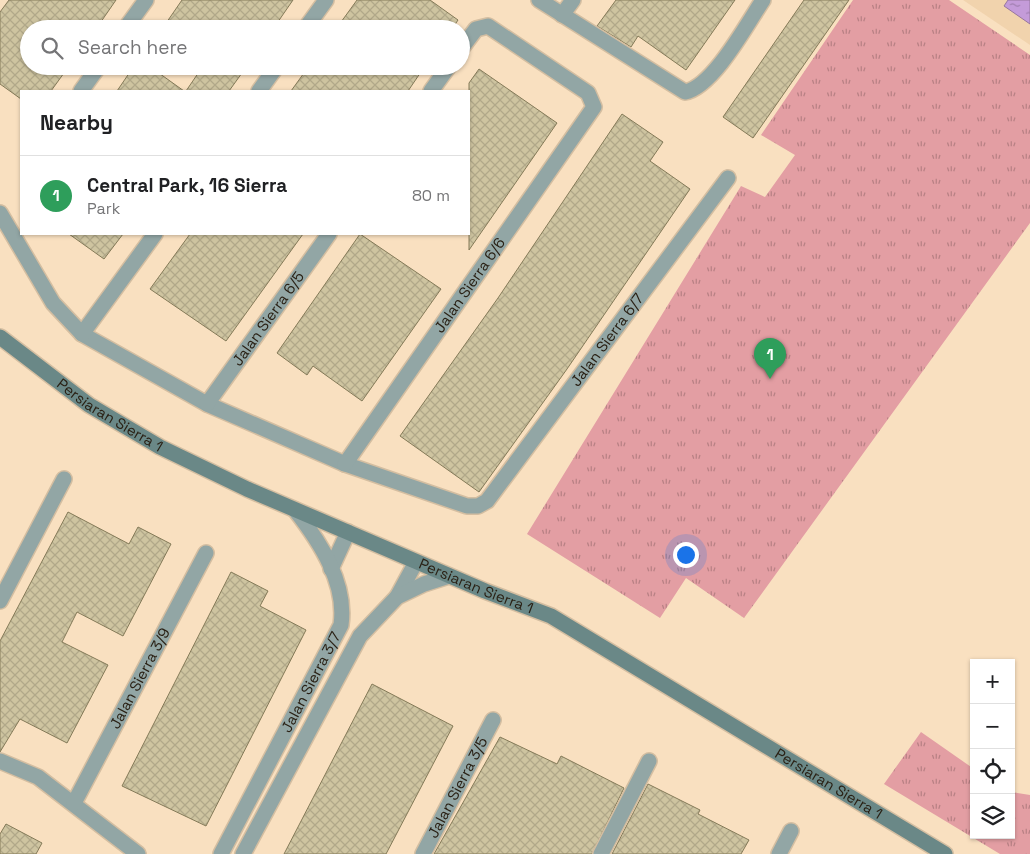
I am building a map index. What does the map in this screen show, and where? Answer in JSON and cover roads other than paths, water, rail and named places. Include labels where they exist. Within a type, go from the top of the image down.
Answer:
[{"type":"street","points":[[132,20],[146,0]]},
{"type":"street","points":[[312,20],[326,0]]},
{"type":"street","points":[[539,0],[685,92],[693,91],[709,78],[763,0]]},
{"type":"street","points":[[562,16],[572,0]]},
{"type":"street","name":"Jalan Sierra 6/6","points":[[345,464],[594,107],[588,92],[488,26],[476,29],[470,37]]},
{"type":"street","points":[[82,90],[93,75]]},
{"type":"street","points":[[260,90],[271,75]]},
{"type":"street","points":[[432,90],[443,75]]},
{"type":"street","name":"Jalan Sierra 6/7","points":[[345,464],[466,506],[478,506],[487,501],[728,178]]},
{"type":"street","points":[[0,213],[53,303],[82,334],[207,404],[345,464]]},
{"type":"street","points":[[82,334],[154,235]]},
{"type":"street","name":"Jalan Sierra 6/5","points":[[207,404],[328,235]]},
{"type":"street","name":"Persiaran Sierra 1","points":[[0,338],[89,406],[160,447],[295,510],[449,576],[552,616],[945,854]]},
{"type":"street","points":[[0,601],[64,479]]},
{"type":"street","name":"Jalan Sierra 3/7","points":[[221,854],[340,626],[343,609],[324,550],[295,510]]},
{"type":"street","points":[[331,569],[348,532]]},
{"type":"street","name":"Jalan Sierra 3/9","points":[[74,803],[206,553]]},
{"type":"street","points":[[397,597],[416,562]]},
{"type":"street","name":"Jalan Sierra 3/7","points":[[243,854],[360,636],[397,597],[424,584],[449,576]]},
{"type":"street","points":[[340,626],[360,636]]},
{"type":"street","points":[[299,705],[318,714]]},
{"type":"street","name":"Jalan Sierra 3/5","points":[[423,854],[493,720]]},
{"type":"street","points":[[601,854],[649,761]]},
{"type":"street","points":[[1,763],[38,777],[74,803],[133,853]]},
{"type":"street","points":[[254,791],[272,801]]},
{"type":"street","points":[[779,854],[791,831]]},
{"type":"water","points":[[1008,0],[1030,0],[1030,24],[1004,6]]},
{"type":"place","name":"Central Park, 16 Sierra","points":[[770,379]]}]
